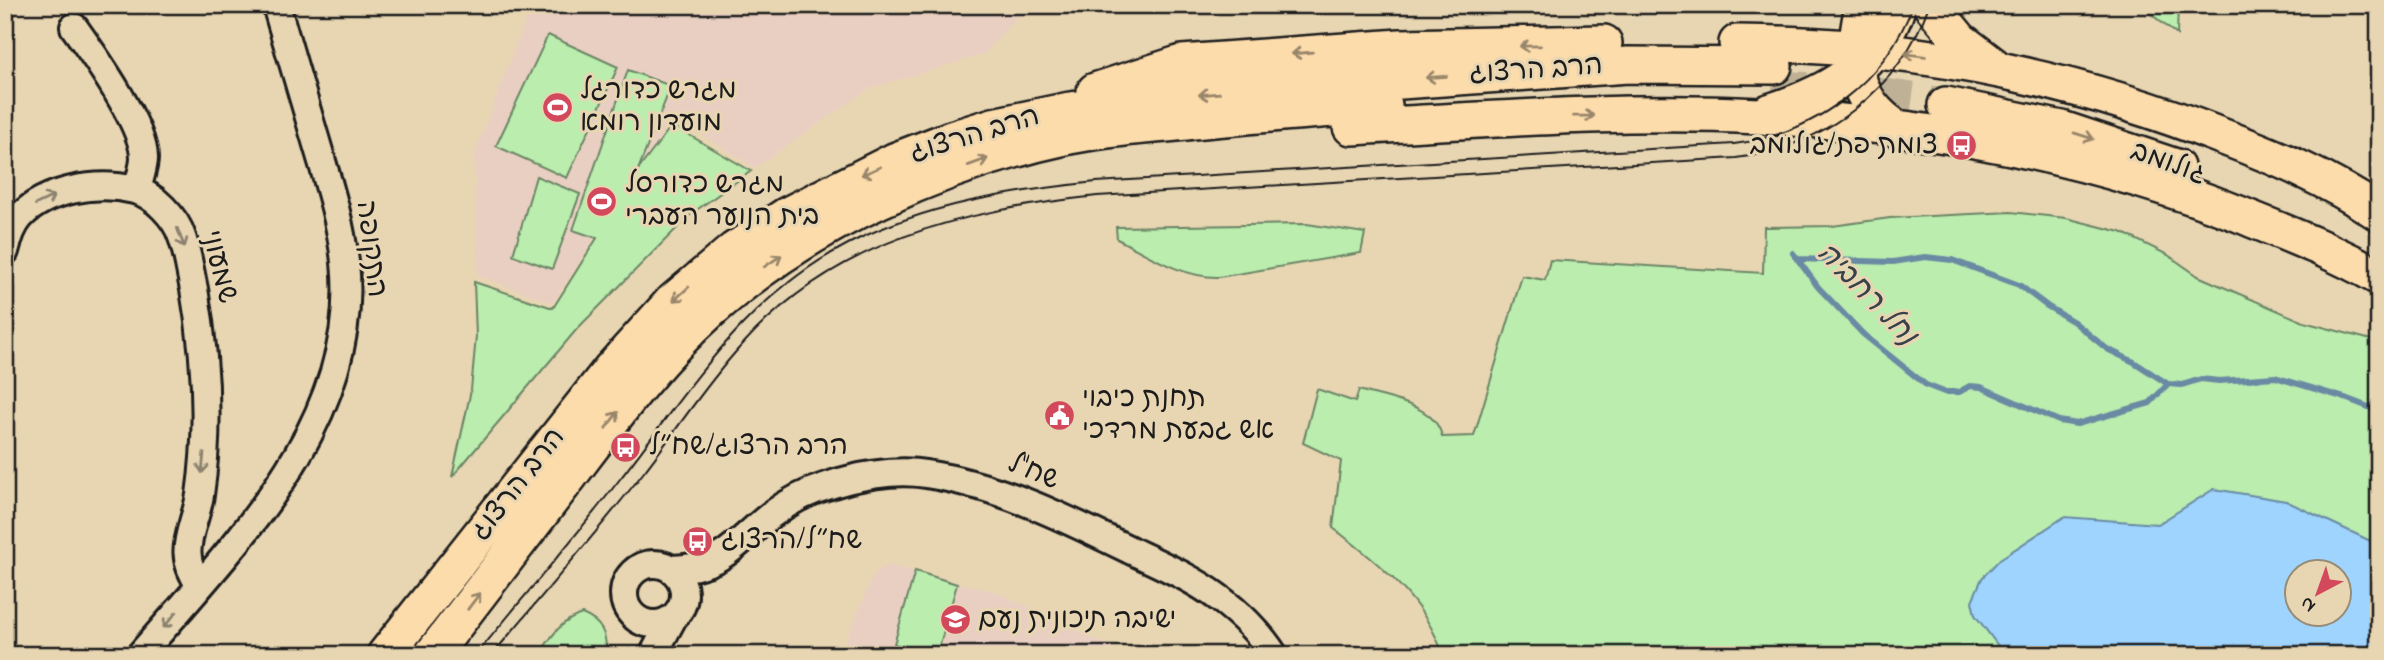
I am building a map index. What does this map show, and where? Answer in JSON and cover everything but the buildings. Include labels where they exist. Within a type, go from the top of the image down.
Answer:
[{"type":"main road","points":[[1774,78],[1848,5]]},
{"type":"main road","points":[[1863,5],[1862,91],[1872,107],[1899,129]]},
{"type":"main road","points":[[1774,78],[1815,95],[1839,83],[1862,55],[1887,32],[1898,5]]},
{"type":"main road","points":[[1931,5],[1948,28],[1970,49],[2004,70]]},
{"type":"main road","name":"הרב הרצוג","points":[[385,655],[611,369],[671,303],[734,250],[786,215],[864,175],[951,139],[1028,117],[1104,87],[1182,63],[1400,47],[1623,43],[1774,78]]},
{"type":"main road","points":[[1774,78],[1862,55],[2004,70],[2067,85],[2188,122],[2312,173],[2379,213]]},
{"type":"main road","points":[[1774,78],[1899,129],[2045,153],[2203,200],[2306,241],[2379,277]]},
{"type":"main road","name":"הרב הרצוג","points":[[432,655],[643,382],[709,311],[754,274],[818,232],[872,205],[1006,152],[1120,128],[1209,132],[1656,114],[1774,78]]},
{"type":"main road","name":"גולומב","points":[[2379,227],[2272,177],[2149,130],[2006,93],[1946,94],[2129,150],[2266,202],[2379,255]]},
{"type":"street","name":"התקופה","points":[[222,558],[273,493],[306,442],[329,388],[342,340],[347,304],[345,260],[333,200],[276,5]]},
{"type":"street","points":[[5,251],[18,219],[50,196],[79,189],[137,190],[144,157],[140,136],[103,69],[74,27]]},
{"type":"street","name":"שמעוני","points":[[137,190],[153,199],[181,233],[200,320],[206,418],[201,483],[186,560],[189,570],[200,585]]},
{"type":"street","name":"שח\"ל","points":[[653,655],[677,612],[744,539],[771,515],[827,485],[890,474],[923,473],[969,482],[1016,499],[1087,529],[1180,574],[1227,604],[1274,655]]},
{"type":"street","name":"שמעוני","points":[[196,517],[201,543],[214,555],[222,558]]},
{"type":"street","name":"שח\"ל","points":[[671,569],[698,567],[713,561],[744,539]]},
{"type":"street","points":[[141,655],[222,558]]},
{"type":"street","points":[[634,617],[657,625],[677,612],[683,585],[671,569],[648,565],[640,568],[628,579],[624,594],[625,603],[634,617],[640,655]]},
{"type":"shaded area","points":[[531,5],[1028,5],[984,54],[869,89],[755,168],[673,117],[553,303],[478,276],[474,155]]},
{"type":"shaded area","name":"ישיבה תיכונית נעם","points":[[889,565],[997,592],[1113,648],[1110,655],[840,655],[874,573]]},
{"type":"green space","points":[[2140,5],[2178,5],[2177,35]]},
{"type":"green space","name":"מגרש כדורגל מועדון רומא","points":[[548,35],[618,67],[567,178],[496,146]]},
{"type":"green space","points":[[628,70],[671,86],[638,170],[672,125],[751,171],[691,214],[577,329],[452,477],[471,390],[476,336],[474,282],[553,308],[597,238],[573,230]]},
{"type":"green space","points":[[536,176],[580,194],[552,269],[513,255]]},
{"type":"green space","points":[[2011,212],[2066,218],[2121,232],[2168,255],[2198,276],[2304,322],[2379,342],[2379,655],[1443,655],[1425,617],[1412,600],[1383,568],[1333,528],[1341,461],[1303,443],[1317,389],[1355,402],[1359,390],[1396,400],[1430,417],[1438,426],[1442,437],[1474,436],[1522,276],[1545,280],[1550,260],[1763,273],[1764,227],[1832,226],[1890,218]]},
{"type":"green space","points":[[1307,224],[1365,233],[1361,253],[1219,277],[1205,276],[1179,270],[1117,239],[1116,227]]},
{"type":"green space","points":[[915,571],[957,584],[937,655],[894,644]]},
{"type":"green space","points":[[582,614],[602,630],[606,655],[539,655],[562,625]]},
{"type":"water","points":[[2214,489],[2286,501],[2379,545],[2379,655],[2005,655],[1975,615],[1972,601],[1982,578],[2000,559],[2064,517],[2158,524]]},
{"type":"waterway","name":"נחל רחביה","points":[[1793,253],[1818,287],[1863,334],[1926,385],[1944,392],[1959,392],[1970,386],[1981,387],[2059,421],[2077,424],[2150,403],[2168,384],[2182,385],[2201,379],[2219,381],[2275,377],[2379,411]]},
{"type":"waterway","points":[[1797,259],[1893,262],[1925,257],[1952,260],[2019,285],[2074,322],[2107,349],[2134,362],[2168,384]]},
{"type":"tunnel","points":[[1772,88],[1849,91],[1946,105]]},
{"type":"tram line","points":[[476,655],[603,501],[696,379],[749,317],[813,265],[850,243],[909,218],[970,201],[1096,182],[1734,144],[1764,138],[1792,129],[1843,100],[1885,58],[1901,33],[1913,5]]},
{"type":"tram line","points":[[492,655],[626,495],[715,376],[741,346],[778,310],[817,280],[859,256],[903,237],[949,222],[1047,202],[1097,196],[1736,158],[1768,152],[1828,127],[1855,109],[1878,88],[1899,63],[1916,36],[1929,5]]},
{"type":"place","name":"מגרש כדורגל מועדון רומא","points":[[557,107]]},
{"type":"place","name":"צומת פת/גולומב","points":[[1961,146]]},
{"type":"place","name":"מגרש כדורסל בית הנוער העברי","points":[[602,201]]},
{"type":"place","name":"תחנת כיבוי אש גבעת מרדכי","points":[[1059,415]]},
{"type":"place","name":"הרב הרצוג/שח״ל","points":[[626,447]]},
{"type":"place","name":"שח״ל/הרצוג","points":[[698,541]]},
{"type":"place","name":"ישיבה תיכונית נעם","points":[[955,620]]}]
